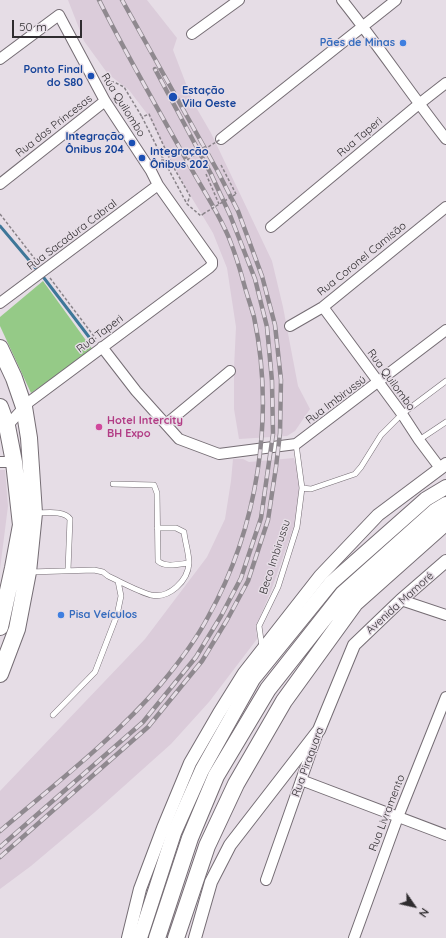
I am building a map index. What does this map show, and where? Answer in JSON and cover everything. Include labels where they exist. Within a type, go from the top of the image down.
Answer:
[{"type":"main road","points":[[0,348],[14,378],[24,407],[29,438],[34,513],[28,572],[17,629],[0,674]]},
{"type":"main road","points":[[0,407],[7,426],[7,462],[21,525],[0,627]]},
{"type":"main road","points":[[140,938],[174,833],[202,770],[254,679],[331,583],[426,499],[446,486]]},
{"type":"main road","points":[[156,938],[190,838],[216,776],[268,689],[343,594],[436,511],[446,505]]},
{"type":"main road","points":[[176,938],[208,846],[217,825],[236,784],[284,700],[355,603],[446,522]]},
{"type":"street","points":[[192,34],[239,0]]},
{"type":"street","points":[[342,0],[363,26],[446,139]]},
{"type":"street","points":[[221,139],[396,0]]},
{"type":"street","name":"Rua Quilombo","points":[[0,59],[59,15],[105,101],[151,171],[158,185],[212,261],[212,265]]},
{"type":"street","name":"Rua Taperi","points":[[271,227],[446,83]]},
{"type":"street","name":"Rua das Princesas","points":[[0,184],[105,101]]},
{"type":"street","name":"Rua Sacadura Cabral","points":[[0,303],[158,185]]},
{"type":"street","name":"Rua Coronel Camisão","points":[[290,326],[323,307],[446,207]]},
{"type":"street","name":"Rua Taperi","points":[[7,426],[24,407],[212,265]]},
{"type":"street","name":"Rua Quilombo","points":[[323,307],[379,382],[419,440],[443,466]]},
{"type":"street","name":"Rua Imbirussú","points":[[296,444],[446,330]]},
{"type":"street","points":[[102,347],[136,392],[179,439],[219,454],[296,444]]},
{"type":"street","points":[[166,424],[230,371]]},
{"type":"street","points":[[128,938],[143,882],[163,828],[190,763],[244,674],[320,576],[378,515],[443,466]]},
{"type":"street","name":"Avenida Mamoré","points":[[354,645],[401,600],[446,561]]},
{"type":"street","points":[[401,600],[446,615]]},
{"type":"street","name":"Rua Piraquara","points":[[266,880],[319,730],[354,645]]},
{"type":"street","name":"Rua Livramento","points":[[354,938],[398,816],[446,697]]},
{"type":"street","points":[[195,938],[211,882],[230,845],[319,730]]},
{"type":"street","points":[[301,780],[398,816],[446,836]]},
{"type":"lane","points":[[302,488],[311,489],[356,474],[380,435],[402,414],[446,381]]},
{"type":"lane","points":[[419,440],[446,422]]},
{"type":"lane","name":"Beco Imbirussu","points":[[263,649],[259,626],[278,587],[297,527],[302,488],[296,444]]},
{"type":"lane","points":[[113,484],[154,485],[157,493],[158,561],[162,565],[189,563]]},
{"type":"lane","points":[[34,513],[63,513],[70,519],[68,570]]},
{"type":"lane","points":[[28,572],[94,570],[103,572],[150,595],[161,596],[171,592],[180,584],[187,571],[189,563],[184,532],[176,528],[157,528]]},
{"type":"lane","points":[[53,715],[95,672],[117,615],[121,596],[118,580]]},
{"type":"path","points":[[96,86],[104,82],[114,82],[124,87],[142,117],[187,204],[201,216],[236,194],[221,165]]},
{"type":"path","points":[[142,117],[149,114],[174,168],[190,196],[187,204]]},
{"type":"path","points":[[174,168],[221,139]]},
{"type":"path","points":[[206,174],[219,204]]},
{"type":"path","points":[[0,214],[41,273],[102,347]]},
{"type":"shaded area","points":[[68,0],[147,0],[177,38],[173,50],[193,102],[211,133],[272,261],[283,307],[298,386],[310,409],[295,431],[287,436],[239,439],[234,409],[236,327],[227,268],[213,233],[184,185],[148,115],[129,90],[108,74],[84,41]]},
{"type":"shaded area","points":[[294,458],[300,482],[296,520],[271,591],[256,626],[257,639],[209,702],[171,744],[95,812],[31,866],[0,889],[0,791],[145,639],[207,557],[225,519],[233,459],[243,459],[249,462]]},
{"type":"shaded area","points":[[0,470],[5,470],[8,506],[0,569]]},
{"type":"green space","points":[[43,281],[93,350],[31,393],[0,326],[0,317]]},
{"type":"waterway","points":[[0,226],[44,278],[89,337]]},
{"type":"railway","points":[[0,831],[124,724],[161,684],[186,652],[208,617],[225,583],[239,546],[250,509],[258,471],[262,432],[263,393],[260,355],[254,317],[235,255],[229,238],[216,212],[133,65],[99,0]]},
{"type":"railway","points":[[0,857],[148,727],[202,661],[227,620],[248,581],[268,520],[276,467],[280,433],[281,380],[275,325],[262,276],[238,211],[217,170],[122,0]]},
{"type":"railway","points":[[0,847],[143,722],[196,657],[221,616],[241,578],[261,518],[273,434],[272,381],[267,327],[255,279],[230,215],[211,174],[155,69]]},
{"type":"place","name":"Pães de Minas","points":[[403,43]]},
{"type":"place","name":"Ponto Final do S80","points":[[91,76]]},
{"type":"place","name":"Estação Vila Oeste","points":[[173,97]]},
{"type":"place","name":"Integração Ônibus 204","points":[[132,143]]},
{"type":"place","name":"Integração Ônibus 202","points":[[142,158]]},
{"type":"place","name":"Hotel Intercity BH Expo","points":[[99,427]]},
{"type":"place","name":"Pisa Veículos","points":[[61,615]]}]
